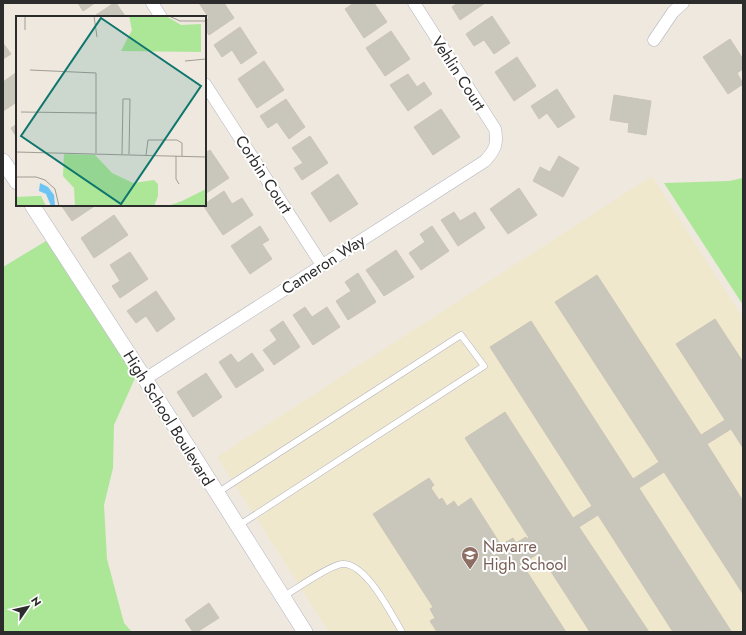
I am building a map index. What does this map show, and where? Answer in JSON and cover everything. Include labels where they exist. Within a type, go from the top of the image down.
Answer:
[{"type":"street","points":[[152,3],[160,16]]},
{"type":"street","name":"Vehlin Court","points":[[414,3],[495,129],[498,141],[496,145]]},
{"type":"street","points":[[654,40],[673,12],[683,3]]},
{"type":"street","name":"Corbin Court","points":[[206,86],[322,265]]},
{"type":"street","name":"Cameron Way","points":[[145,379],[485,160],[494,151],[496,145]]},
{"type":"street","points":[[3,161],[16,180]]},
{"type":"street","name":"High School Boulevard","points":[[33,206],[145,379],[305,632]]},
{"type":"lane","points":[[217,493],[461,335],[484,366],[238,526]]},
{"type":"lane","points":[[283,598],[318,575],[341,564],[355,566],[366,576],[402,632]]},
{"type":"shaded area","points":[[652,176],[743,318],[743,632],[329,632],[217,457]]},
{"type":"green space","points":[[743,178],[743,305],[664,183],[729,181]]},
{"type":"green space","points":[[46,241],[135,378],[114,425],[113,468],[104,505],[107,559],[124,623],[132,632],[3,632],[3,267]]},
{"type":"building","points":[[78,3],[95,3],[83,11]]},
{"type":"building","points":[[116,3],[125,16],[94,16]]},
{"type":"building","points":[[199,3],[224,3],[234,18],[209,35],[206,30],[206,20],[209,18]]},
{"type":"building","points":[[354,3],[374,3],[387,22],[364,38],[345,9]]},
{"type":"building","points":[[458,3],[485,3],[460,20],[452,7]]},
{"type":"building","points":[[492,16],[510,43],[494,54],[484,40],[474,46],[466,34]]},
{"type":"building","points":[[240,27],[257,53],[241,64],[232,50],[222,57],[214,45]]},
{"type":"building","points":[[391,31],[410,59],[385,76],[366,48]]},
{"type":"building","points":[[730,39],[743,59],[743,69],[737,73],[743,84],[728,94],[703,57]]},
{"type":"building","points":[[3,43],[11,54],[3,59]]},
{"type":"building","points":[[517,57],[536,86],[514,101],[495,72]]},
{"type":"building","points":[[264,61],[284,90],[257,108],[238,79]]},
{"type":"building","points":[[16,73],[16,103],[3,111],[3,82]]},
{"type":"building","points":[[408,74],[417,87],[424,82],[432,94],[408,111],[390,85]]},
{"type":"building","points":[[557,89],[575,117],[558,128],[547,113],[539,119],[531,106]]},
{"type":"building","points":[[614,95],[651,101],[646,135],[628,132],[629,123],[610,120]]},
{"type":"building","points":[[286,99],[305,127],[289,139],[277,122],[268,128],[260,116]]},
{"type":"building","points":[[441,109],[460,137],[433,155],[414,127]]},
{"type":"building","points":[[16,125],[16,136],[11,128]]},
{"type":"building","points":[[310,136],[328,163],[302,180],[294,168],[303,163],[292,148]]},
{"type":"building","points":[[210,150],[229,178],[206,193],[206,152]]},
{"type":"building","points":[[559,156],[579,168],[563,197],[533,181],[540,167],[550,172]]},
{"type":"building","points":[[338,174],[358,204],[330,222],[311,193]]},
{"type":"building","points":[[519,188],[537,215],[508,234],[490,209]]},
{"type":"building","points":[[224,191],[232,204],[242,198],[253,215],[223,235],[204,206],[206,206],[206,203]]},
{"type":"building","points":[[62,206],[94,206],[72,221]]},
{"type":"building","points":[[454,212],[460,221],[475,212],[485,228],[458,246],[441,220]]},
{"type":"building","points":[[114,215],[128,235],[94,258],[81,238]]},
{"type":"building","points":[[260,226],[269,240],[262,244],[272,259],[250,274],[231,246]]},
{"type":"building","points":[[432,226],[449,251],[421,270],[409,253],[425,242],[420,234]]},
{"type":"building","points":[[396,250],[414,277],[384,296],[366,270]]},
{"type":"building","points":[[130,252],[148,279],[120,298],[112,286],[120,281],[110,265]]},
{"type":"building","points":[[358,273],[376,302],[348,320],[336,301],[351,291],[345,282]]},
{"type":"building","points":[[597,275],[701,435],[725,420],[676,344],[715,319],[743,362],[743,448],[731,429],[707,444],[743,501],[743,594],[664,472],[639,488],[731,631],[673,632],[598,515],[579,527],[649,632],[590,632],[539,553],[522,564],[566,632],[437,632],[430,621],[435,618],[430,609],[433,607],[373,514],[429,478],[434,485],[431,488],[439,500],[442,498],[447,506],[454,501],[458,507],[471,498],[501,545],[513,538],[516,543],[526,537],[527,539],[529,538],[465,438],[505,412],[573,518],[592,506],[490,347],[531,321],[633,479],[659,462],[555,302]]},
{"type":"building","points":[[156,291],[175,319],[157,332],[146,316],[136,323],[127,311]]},
{"type":"building","points":[[305,307],[312,317],[327,307],[340,327],[313,345],[293,315]]},
{"type":"building","points":[[283,321],[300,347],[274,365],[263,350],[277,340],[270,330]]},
{"type":"building","points":[[252,353],[264,370],[236,388],[219,362],[231,354],[238,363]]},
{"type":"building","points":[[206,373],[222,397],[193,417],[177,392]]},
{"type":"building","points":[[209,603],[219,618],[197,632],[193,632],[185,620]]},
{"type":"place","name":"Navarre High School","points":[[470,570]]}]
